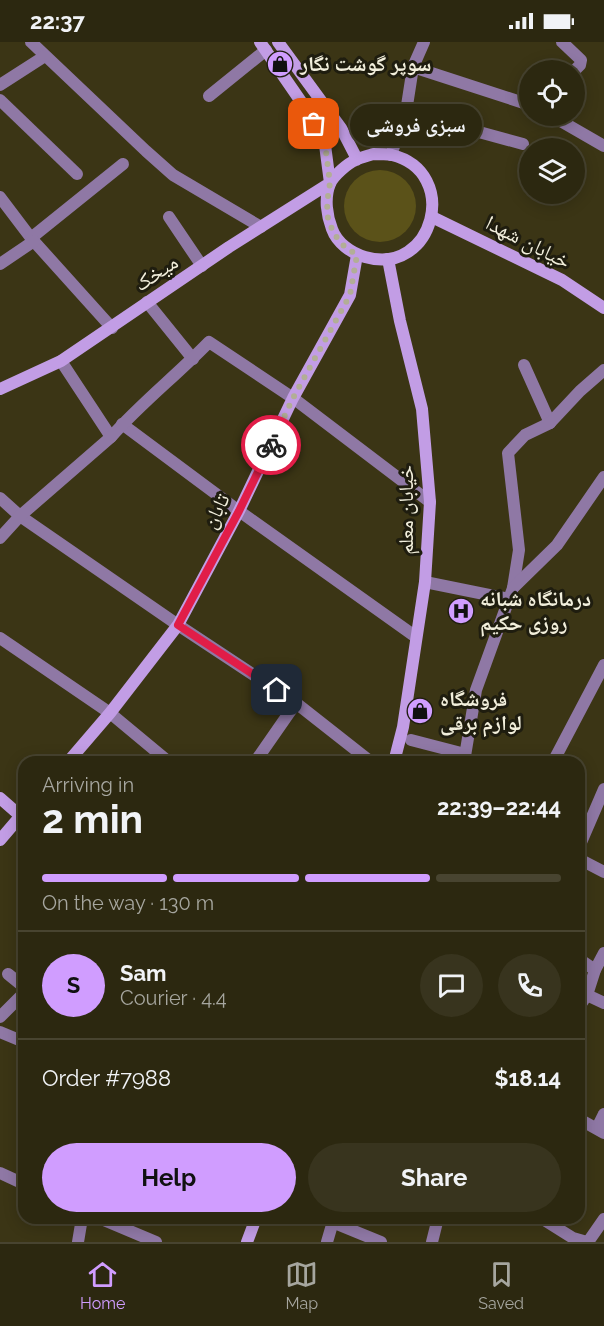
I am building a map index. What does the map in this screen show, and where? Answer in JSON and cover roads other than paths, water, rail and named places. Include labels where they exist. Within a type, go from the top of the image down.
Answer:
[{"type":"street","points":[[31,42],[173,175],[261,227]]},
{"type":"street","points":[[278,42],[341,128],[357,159]]},
{"type":"street","points":[[391,155],[406,112],[413,68],[424,42]]},
{"type":"street","points":[[562,42],[581,60]]},
{"type":"street","points":[[209,96],[263,46],[302,103],[325,144],[330,183],[327,203],[328,219],[334,234],[344,246],[357,255],[372,259],[388,259],[403,254],[417,245],[427,232],[432,217],[433,201],[428,185],[419,171],[406,161],[391,155],[374,154],[357,159],[346,166],[330,183]]},
{"type":"street","points":[[0,85],[45,56]]},
{"type":"street","points":[[413,68],[519,102]]},
{"type":"street","points":[[0,100],[76,174]]},
{"type":"street","points":[[406,112],[519,143]]},
{"type":"street","points":[[569,126],[604,146]]},
{"type":"street","points":[[0,264],[123,164]]},
{"type":"street","name":"میخک","points":[[0,389],[61,361],[330,183]]},
{"type":"street","points":[[0,197],[32,239],[112,328]]},
{"type":"street","points":[[169,217],[202,266]]},
{"type":"street","name":"خیابان شهدا","points":[[432,217],[562,280],[604,308]]},
{"type":"street","name":"تابان","points":[[73,756],[110,713],[178,625],[239,511],[293,398],[350,295],[357,255]]},
{"type":"street","name":"خیابان معلم","points":[[388,259],[400,321],[422,409],[430,502],[425,582],[403,727],[396,756]]},
{"type":"street","points":[[147,302],[193,359]]},
{"type":"street","points":[[0,538],[20,516],[111,437],[209,342],[293,398],[430,502]]},
{"type":"street","points":[[61,361],[111,437]]},
{"type":"street","points":[[524,365],[549,423]]},
{"type":"street","points":[[465,756],[476,690],[511,594],[519,550],[508,453],[525,435],[549,423],[604,370]]},
{"type":"street","points":[[122,424],[239,511],[416,637]]},
{"type":"street","points":[[511,594],[557,545],[604,477]]},
{"type":"street","points":[[0,498],[20,516],[296,703],[363,756]]},
{"type":"street","points":[[425,582],[511,594]]},
{"type":"street","points":[[0,638],[110,713],[161,756]]},
{"type":"street","points":[[556,756],[604,665]]},
{"type":"street","points":[[259,756],[296,703]]},
{"type":"street","points":[[411,740],[459,756]]},
{"type":"street","points":[[585,833],[604,789]]},
{"type":"street","points":[[0,798],[18,812]]},
{"type":"street","points":[[0,840],[18,821]]},
{"type":"street","points":[[585,862],[604,872]]},
{"type":"street","points":[[585,998],[604,953]]},
{"type":"street","points":[[585,963],[595,970]]},
{"type":"street","points":[[8,974],[18,982]]},
{"type":"street","points":[[587,995],[604,1003]]},
{"type":"street","points":[[0,1017],[18,999]]},
{"type":"street","points":[[0,1032],[18,1040]]},
{"type":"street","points":[[585,1122],[600,1130],[604,1114]]},
{"type":"street","points":[[0,1173],[18,1181]]},
{"type":"street","points":[[551,1224],[573,1238],[587,1242],[604,1219]]},
{"type":"street","points":[[78,1242],[81,1224]]},
{"type":"street","points":[[113,1224],[156,1242]]},
{"type":"street","points":[[247,1242],[254,1224]]},
{"type":"street","points":[[327,1242],[332,1224]]},
{"type":"street","points":[[342,1224],[381,1242]]},
{"type":"street","points":[[432,1242],[436,1224]]},
{"type":"place","name":"سوپر گوشت نگار","points":[[280,64]]},
{"type":"place","name":"سبزی فروشی","points":[[314,124]]},
{"type":"place","name":"درمانگاه شبانه روزی حکیم","points":[[461,611]]},
{"type":"place","name":"فروشگاه لوازم برقی","points":[[420,711]]}]
